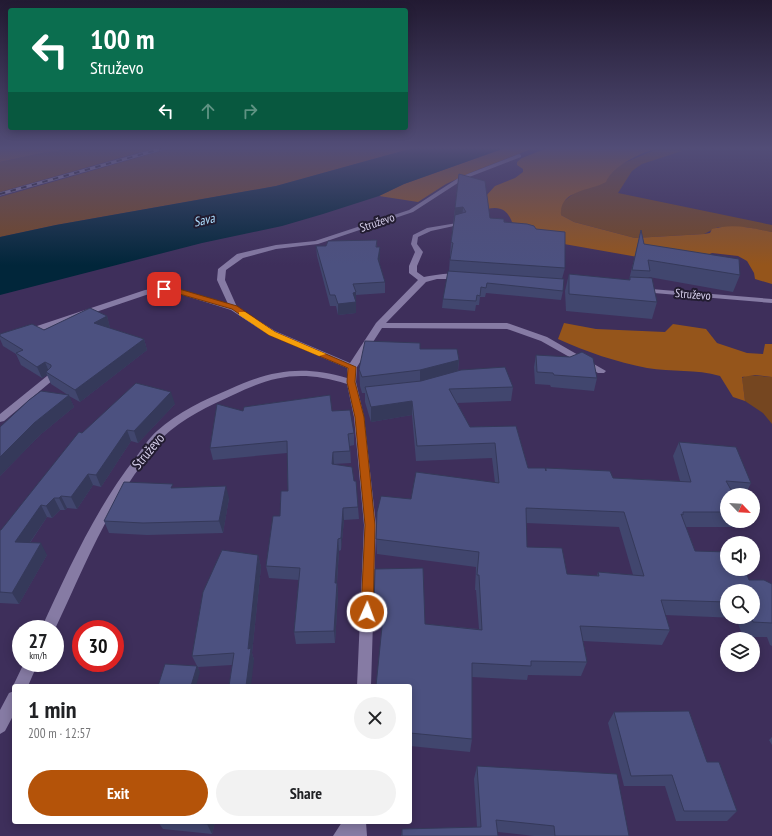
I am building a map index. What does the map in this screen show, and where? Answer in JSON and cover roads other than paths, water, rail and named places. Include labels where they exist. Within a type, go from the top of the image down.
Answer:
[{"type":"street","name":"Struževo","points":[[234,308],[221,280],[222,269],[240,256],[276,248],[316,243],[411,211],[448,187]]},
{"type":"street","points":[[423,280],[413,273],[413,266],[419,252],[414,244],[414,236],[429,229],[461,223]]},
{"type":"street","points":[[364,684],[370,525],[359,417],[359,398],[351,382],[352,367],[358,354],[379,325],[423,280],[437,277],[472,277]]},
{"type":"street","name":"Struževo","points":[[630,289],[772,301]]},
{"type":"street","points":[[21,335],[156,290],[177,291],[234,308],[272,333],[352,367]]},
{"type":"street","points":[[379,325],[507,326],[524,330],[543,338],[601,371]]},
{"type":"street","name":"Struževo","points":[[52,620],[107,509],[134,465],[161,433],[199,408],[254,380],[275,374],[304,372],[322,373],[351,382]]},
{"type":"street","points":[[0,419],[50,378]]},
{"type":"street","points":[[21,684],[27,672]]},
{"type":"street","points":[[0,726],[12,702]]},
{"type":"street","points":[[342,836],[351,824]]},
{"type":"street","points":[[357,824],[358,836]]},
{"type":"water","name":"Sava","points":[[270,187],[398,187],[379,196],[282,226],[202,243],[0,295],[0,237],[56,225]]},
{"type":"railway","points":[[0,194],[25,187]]}]
